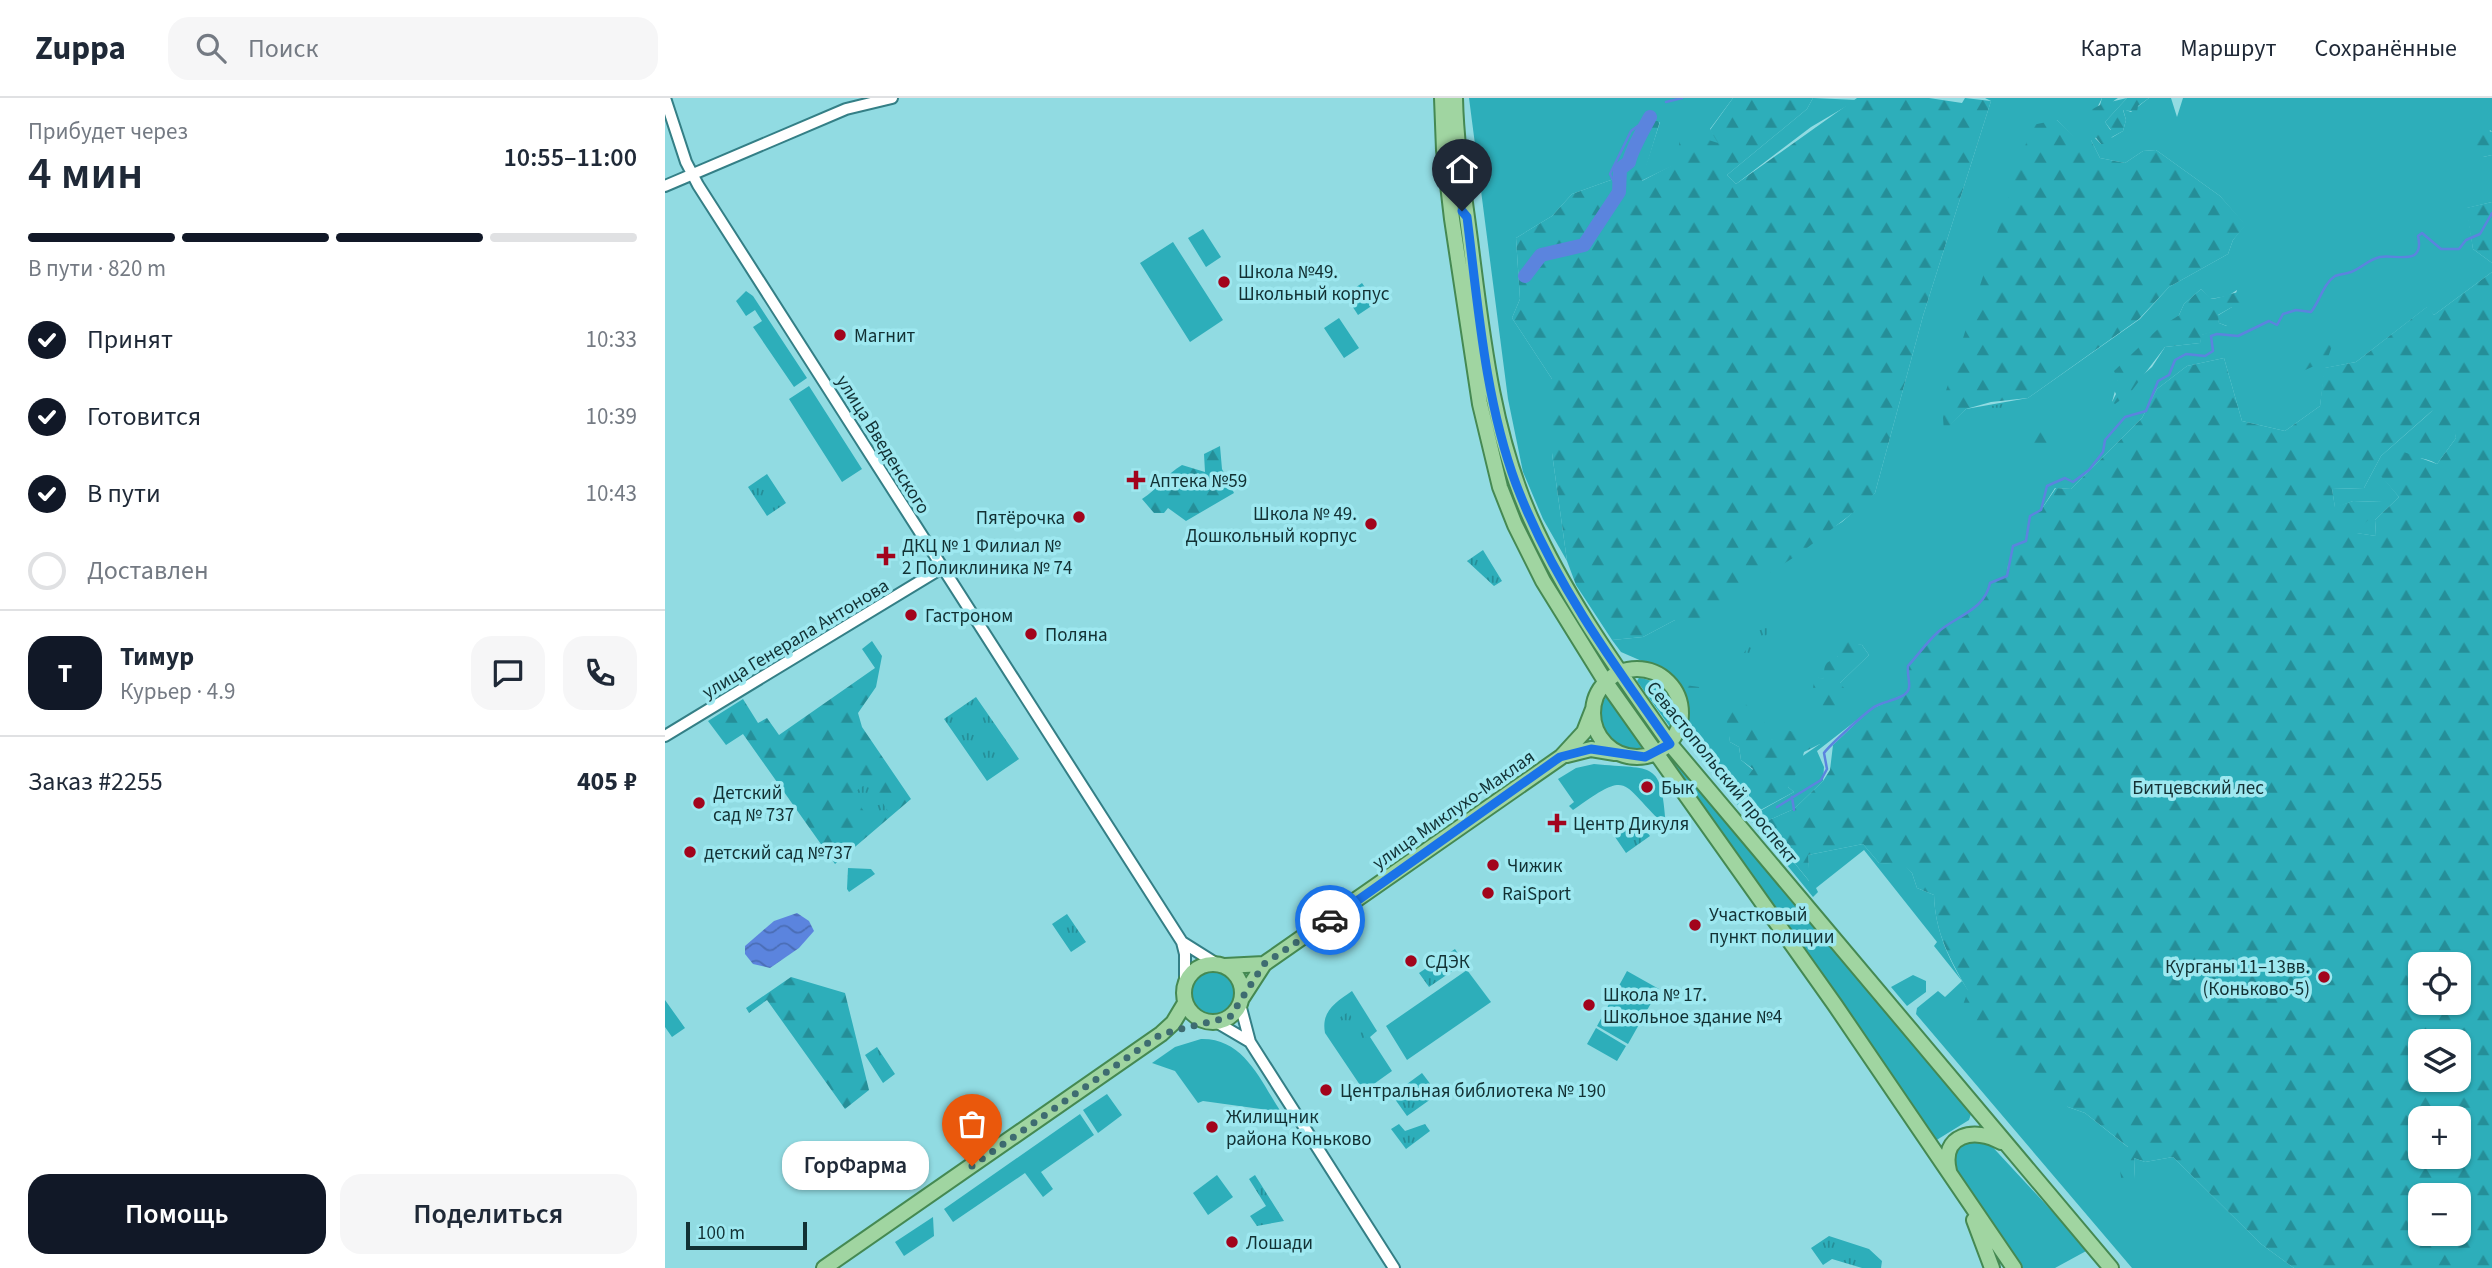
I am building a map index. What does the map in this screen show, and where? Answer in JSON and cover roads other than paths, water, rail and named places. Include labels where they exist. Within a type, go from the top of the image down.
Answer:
[{"type":"main road","name":"Севастопольский проспект","points":[[1442,98],[1480,404],[1500,487],[1543,581],[1605,681],[1655,754],[1842,1015],[2014,1268]]},
{"type":"main road","name":"Севастопольский проспект","points":[[1455,98],[1459,218],[1492,394],[1515,482],[1556,572],[1619,671],[1670,744],[2111,1268]]},
{"type":"main road","points":[[1605,681],[1619,671],[1629,669],[1649,672],[1664,680],[1677,694],[1683,713],[1681,724],[1670,744],[1655,754]]},
{"type":"main road","name":"улица Миклухо-Маклая","points":[[1241,1001],[1264,964],[1560,757],[1584,732],[1605,681]]},
{"type":"main road","points":[[1593,709],[1600,737],[1623,755]]},
{"type":"main road","name":"улица Миклухо-Маклая","points":[[1560,757],[1591,749],[1634,757],[1655,754]]},
{"type":"main road","points":[[824,1268],[1161,1034],[1173,1023],[1185,1003],[1185,986],[1200,967],[1264,964]]},
{"type":"main road","points":[[1161,1034],[1230,1017],[1241,1001],[1239,979],[1221,965]]},
{"type":"main road","points":[[1185,1003],[1193,1015],[1211,1022]]},
{"type":"main road","points":[[1949,1174],[1948,1153],[1954,1143],[1965,1135],[1986,1135],[2008,1147]]},
{"type":"main road","points":[[1965,1195],[1992,1268]]},
{"type":"street","name":"улица Введенского","points":[[666,98],[692,174],[1182,942],[1185,954],[1185,986]]},
{"type":"street","points":[[665,186],[846,109],[892,98]]},
{"type":"street","name":"улица Генерала Антонова","points":[[665,736],[942,568]]},
{"type":"street","name":"улица Введенского","points":[[1182,942],[1221,965]]},
{"type":"street","points":[[1241,1001],[1250,1042],[1394,1268]]},
{"type":"street","points":[[1211,1022],[1250,1042]]},
{"type":"water","points":[[797,913],[809,921],[814,931],[799,948],[770,968],[753,964],[745,954],[745,946],[774,921]]},
{"type":"waterway","points":[[1666,102],[1682,98]]},
{"type":"waterway","points":[[1619,192],[1610,174],[1631,131],[1650,117]]},
{"type":"waterway","points":[[1525,276],[1541,255],[1584,245],[1619,192],[1620,169],[1629,162],[1650,117]]},
{"type":"waterway","points":[[1777,807],[1821,780],[1827,769],[1824,753],[1858,720],[1876,706],[1907,692],[1908,666],[1926,644],[1945,626],[1976,606],[1987,592],[1990,583],[2007,576],[2013,546],[2026,541],[2030,516],[2041,510],[2047,486],[2065,478],[2073,482],[2089,470],[2103,452],[2105,440],[2125,417],[2146,411],[2158,381],[2169,375],[2175,360],[2186,354],[2205,356],[2213,351],[2211,336],[2238,336],[2269,321],[2277,325],[2283,314],[2296,310],[2311,312],[2327,283],[2335,276],[2351,272],[2380,257],[2413,255],[2417,252],[2418,236],[2422,233],[2441,249],[2459,249],[2466,240],[2480,234],[2492,213]]},
{"type":"waterway","points":[[1792,797],[1794,810]]},
{"type":"place","name":"Школа №49. Школьный корпус","points":[[1224,282]]},
{"type":"place","name":"Магнит","points":[[840,335]]},
{"type":"place","name":"Аптека №59","points":[[1136,480]]},
{"type":"place","name":"Пятёрочка","points":[[1079,517]]},
{"type":"place","name":"Школа № 49. Дошкольный корпус","points":[[1371,524]]},
{"type":"place","name":"ДКЦ № 1 Филиал № 2 Поликлиника № 74","points":[[886,556]]},
{"type":"place","name":"Гастроном","points":[[911,615]]},
{"type":"place","name":"Поляна","points":[[1031,634]]},
{"type":"place","name":"Бык","points":[[1647,787]]},
{"type":"place","name":"Детский сад № 737","points":[[699,803]]},
{"type":"place","name":"Центр Дикуля","points":[[1557,823]]},
{"type":"place","name":"детский сад №737","points":[[690,852]]},
{"type":"place","name":"Чижик","points":[[1493,865]]},
{"type":"place","name":"RaiSport","points":[[1488,893]]},
{"type":"place","name":"Участковый пункт полиции","points":[[1695,925]]},
{"type":"place","name":"СДЭК","points":[[1411,961]]},
{"type":"place","name":"Курганы 11–13вв. (Коньково-5)","points":[[2324,977]]},
{"type":"place","name":"Школа № 17. Школьное здание №4","points":[[1589,1005]]},
{"type":"place","name":"Центральная библиотека № 190","points":[[1326,1090]]},
{"type":"place","name":"Жилищник района Коньково","points":[[1212,1127]]},
{"type":"place","name":"ГорФарма","points":[[972,1166]]},
{"type":"place","name":"Лошади","points":[[1232,1242]]},
{"type":"park label","name":"Битцевский лес","points":[[2198,787]]}]
